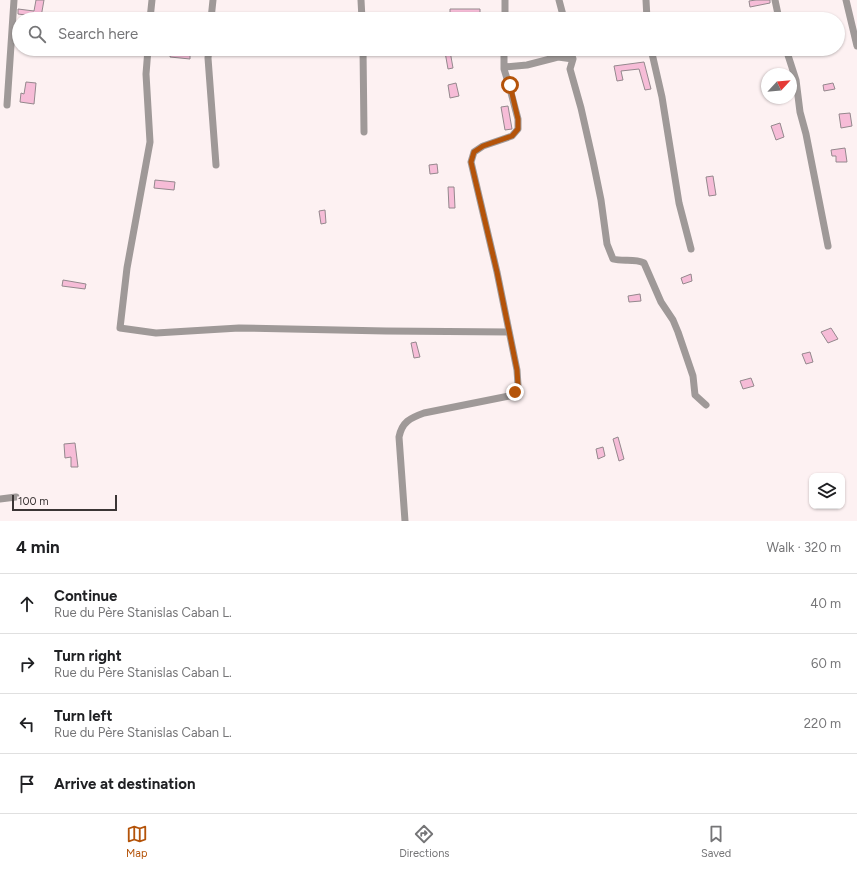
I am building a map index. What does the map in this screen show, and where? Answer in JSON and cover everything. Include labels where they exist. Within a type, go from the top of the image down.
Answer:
[{"type":"street","points":[[13,12],[14,0]]},
{"type":"street","points":[[151,12],[152,0]]},
{"type":"street","points":[[212,12],[213,0]]},
{"type":"street","points":[[362,0],[362,12]]},
{"type":"street","points":[[505,0],[505,12]]},
{"type":"street","points":[[559,0],[562,12]]},
{"type":"street","points":[[646,0],[647,12]]},
{"type":"street","points":[[775,0],[778,12]]},
{"type":"street","points":[[846,0],[857,46]]},
{"type":"street","points":[[7,105],[12,30]]},
{"type":"street","points":[[147,56],[146,74],[150,142],[126,268],[120,328],[156,333],[239,328],[509,332]]},
{"type":"street","points":[[208,56],[216,165]]},
{"type":"street","points":[[362,56],[364,132]]},
{"type":"street","points":[[405,521],[399,437],[402,426],[412,418],[424,413],[509,396],[513,394],[518,382],[497,272],[471,162],[474,152],[483,146],[512,136],[518,129],[518,119],[504,67],[504,56]]},
{"type":"street","points":[[572,56],[573,60],[570,69],[581,108],[593,161],[601,200],[607,244],[613,259],[619,261],[640,261],[644,263],[661,302],[673,320],[678,332],[693,376],[696,395],[706,405]]},
{"type":"street","points":[[653,56],[662,97],[679,203],[691,249]]},
{"type":"street","points":[[788,56],[796,80],[800,112],[806,134],[828,246]]},
{"type":"street","points":[[504,67],[527,65],[558,57],[573,60]]},
{"type":"street","points":[[0,500],[16,497]]},
{"type":"building","points":[[36,0],[44,0],[42,12],[18,12],[18,9],[34,11]]},
{"type":"building","points":[[770,0],[770,3],[750,7],[749,1]]},
{"type":"building","points":[[450,9],[480,9],[480,12],[450,12]]},
{"type":"building","points":[[190,56],[190,59],[170,57]]},
{"type":"building","points":[[446,56],[451,56],[453,68],[448,69]]},
{"type":"building","points":[[644,62],[651,89],[645,90],[639,69],[621,71],[623,80],[617,81],[614,66]]},
{"type":"building","points":[[26,82],[36,83],[34,104],[20,102],[21,93],[24,94]]},
{"type":"building","points":[[456,83],[459,96],[450,98],[448,85]]},
{"type":"building","points":[[833,83],[835,89],[824,91],[823,85]]},
{"type":"building","points":[[508,106],[512,129],[505,130],[501,107]]},
{"type":"building","points":[[850,113],[852,126],[841,128],[839,114]]},
{"type":"building","points":[[780,123],[784,137],[776,140],[771,126]]},
{"type":"building","points":[[845,148],[847,162],[836,162],[836,156],[832,156],[831,150]]},
{"type":"building","points":[[437,164],[438,173],[430,174],[429,165]]},
{"type":"building","points":[[713,176],[716,195],[709,196],[706,177]]},
{"type":"building","points":[[155,180],[175,182],[174,190],[154,188]]},
{"type":"building","points":[[448,187],[454,187],[455,208],[449,208]]},
{"type":"building","points":[[325,210],[326,223],[321,224],[319,211]]},
{"type":"building","points":[[691,274],[692,281],[683,284],[681,278]]},
{"type":"building","points":[[63,280],[86,284],[85,289],[62,286]]},
{"type":"building","points":[[640,294],[641,301],[629,302],[628,296]]},
{"type":"building","points":[[831,328],[838,339],[828,343],[821,332]]},
{"type":"building","points":[[416,342],[420,357],[414,358],[411,343]]},
{"type":"building","points":[[810,352],[813,362],[806,364],[802,354]]},
{"type":"building","points":[[751,378],[754,386],[743,389],[740,381]]},
{"type":"building","points":[[618,437],[624,459],[619,461],[613,439]]},
{"type":"building","points":[[75,443],[78,467],[71,467],[71,457],[65,458],[64,444]]},
{"type":"building","points":[[603,447],[605,456],[598,459],[596,449]]},
{"type":"route","points":[[510,85],[518,119],[518,129],[512,136],[483,146],[474,152],[471,162],[497,272],[517,370],[518,385],[515,392]]}]
